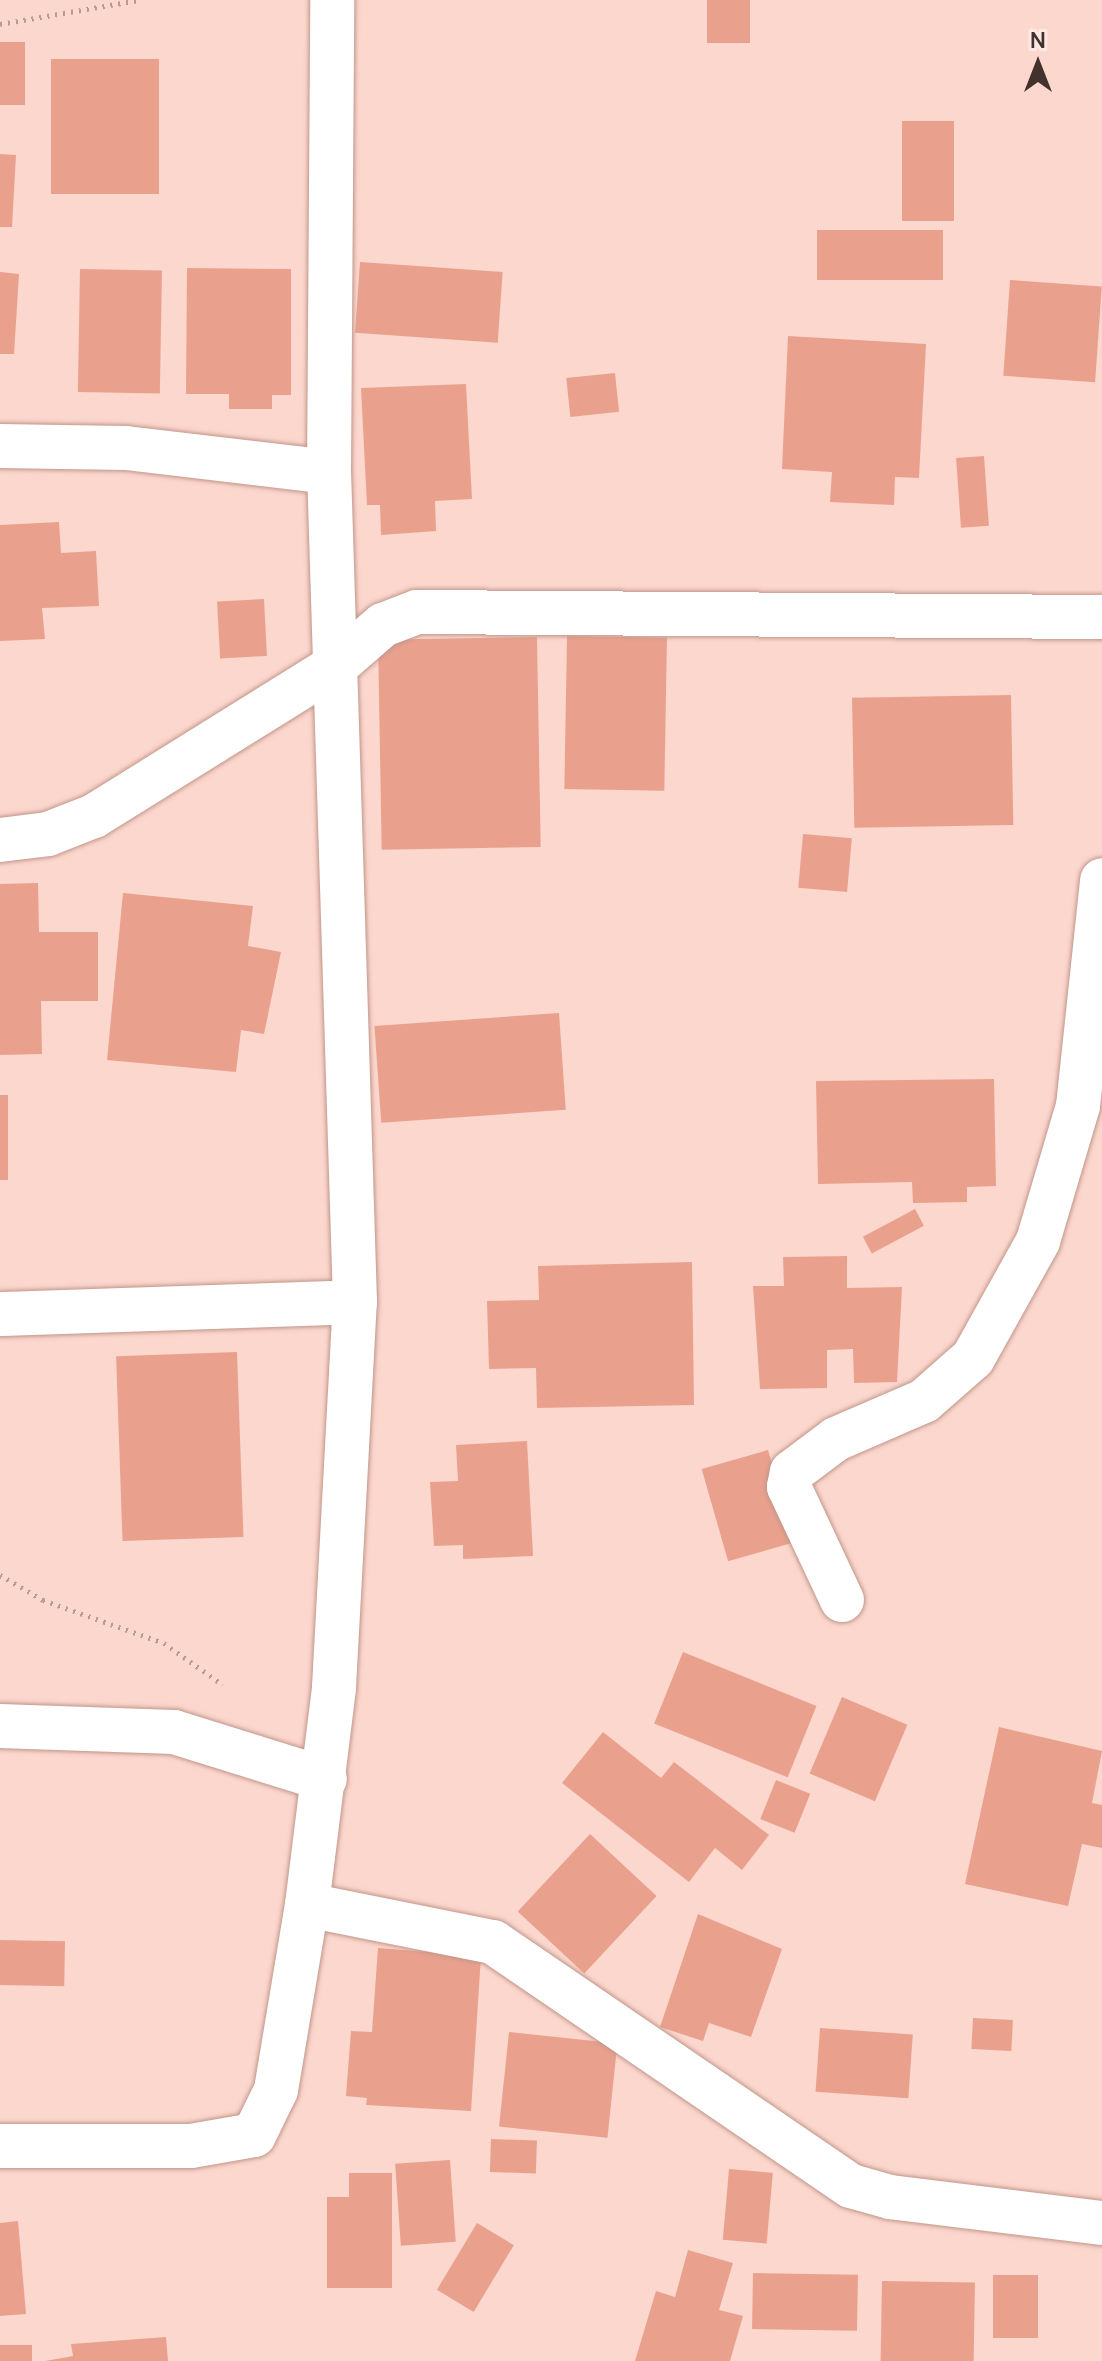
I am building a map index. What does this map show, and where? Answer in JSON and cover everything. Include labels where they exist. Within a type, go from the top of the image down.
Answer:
[{"type":"street","points":[[0,2146],[191,2146],[254,2135],[276,2090],[307,1905],[325,1779],[355,1302],[338,664],[329,472],[332,0]]},
{"type":"street","points":[[0,446],[126,448],[329,472]]},
{"type":"street","points":[[0,840],[48,834],[94,816],[338,664],[383,625],[456,608],[1102,617]]},
{"type":"street","points":[[842,1600],[789,1487],[792,1472],[836,1439],[924,1401],[973,1358],[1038,1241],[1078,1106],[1102,880]]},
{"type":"street","points":[[0,1314],[355,1302]]},
{"type":"street","points":[[0,1726],[174,1732],[325,1779]]},
{"type":"street","points":[[307,1905],[493,1942],[851,2186],[890,2197],[1102,2223]]},
{"type":"path","points":[[0,24],[139,0]]},
{"type":"path","points":[[0,1575],[43,1600],[164,1643],[232,1693]]},
{"type":"building","points":[[707,0],[750,0],[750,43],[707,43]]},
{"type":"building","points":[[0,42],[25,42],[25,105],[0,105]]},
{"type":"building","points":[[51,59],[159,59],[159,194],[51,194]]},
{"type":"building","points":[[902,121],[954,121],[954,221],[902,221]]},
{"type":"building","points":[[0,154],[16,155],[12,227],[0,227]]},
{"type":"building","points":[[817,230],[943,230],[943,280],[817,280]]},
{"type":"building","points":[[360,262],[503,272],[498,343],[355,333]]},
{"type":"building","points":[[187,268],[291,269],[291,395],[272,395],[272,409],[229,409],[229,394],[186,394]]},
{"type":"building","points":[[80,269],[162,270],[160,393],[78,392]]},
{"type":"building","points":[[0,272],[19,274],[14,354],[0,354]]},
{"type":"building","points":[[1010,280],[1102,286],[1095,382],[1003,376]]},
{"type":"building","points":[[788,336],[926,344],[919,478],[895,477],[894,505],[830,502],[832,472],[782,469]]},
{"type":"building","points":[[615,373],[619,412],[570,417],[566,378]]},
{"type":"building","points":[[466,384],[472,499],[435,501],[436,531],[381,535],[380,505],[367,505],[361,388]]},
{"type":"building","points":[[984,456],[989,526],[961,528],[956,458]]},
{"type":"building","points":[[59,522],[61,553],[96,551],[99,606],[42,608],[45,639],[0,641],[0,525]]},
{"type":"building","points":[[264,599],[267,656],[220,658],[217,601]]},
{"type":"building","points":[[567,636],[667,638],[664,791],[564,789]]},
{"type":"building","points":[[537,637],[541,847],[382,850],[378,640]]},
{"type":"building","points":[[1011,695],[1013,825],[854,828],[852,698]]},
{"type":"building","points":[[803,834],[852,838],[847,892],[798,888]]},
{"type":"building","points":[[38,883],[39,932],[98,932],[98,1001],[41,1001],[42,1054],[0,1055],[0,884]]},
{"type":"building","points":[[123,893],[253,906],[248,946],[281,952],[264,1034],[241,1030],[236,1072],[107,1060]]},
{"type":"building","points":[[559,1013],[566,1110],[381,1123],[374,1026]]},
{"type":"building","points":[[994,1079],[996,1186],[967,1187],[967,1202],[913,1203],[912,1182],[818,1184],[816,1081]]},
{"type":"building","points":[[0,1095],[8,1095],[8,1180],[0,1180]]},
{"type":"building","points":[[915,1209],[924,1226],[872,1253],[863,1237]]},
{"type":"building","points":[[847,1256],[847,1288],[902,1287],[897,1382],[854,1383],[853,1349],[827,1350],[827,1388],[760,1389],[753,1286],[784,1286],[783,1257]]},
{"type":"building","points":[[692,1262],[694,1405],[537,1408],[536,1368],[489,1369],[487,1301],[539,1300],[538,1266]]},
{"type":"building","points":[[237,1352],[243,1537],[123,1541],[116,1356]]},
{"type":"building","points":[[527,1441],[533,1556],[463,1559],[463,1545],[434,1546],[430,1482],[458,1481],[456,1445]]},
{"type":"building","points":[[768,1450],[794,1542],[728,1561],[702,1469]]},
{"type":"building","points":[[683,1652],[817,1706],[788,1777],[654,1723]]},
{"type":"building","points":[[842,1697],[907,1725],[875,1801],[810,1773]]},
{"type":"building","points":[[999,1727],[1102,1751],[1092,1803],[1102,1805],[1102,1848],[1082,1844],[1068,1906],[965,1884]]},
{"type":"building","points":[[603,1732],[661,1778],[674,1762],[769,1835],[742,1870],[715,1848],[689,1882],[562,1783]]},
{"type":"building","points":[[776,1780],[810,1794],[795,1833],[760,1819]]},
{"type":"building","points":[[590,1834],[657,1896],[584,1974],[518,1912]]},
{"type":"building","points":[[698,1914],[782,1949],[751,2037],[709,2023],[703,2041],[660,2027]]},
{"type":"building","points":[[0,1940],[65,1941],[64,1986],[0,1985]]},
{"type":"building","points":[[378,1948],[481,1956],[471,2111],[366,2105],[367,2098],[346,2096],[351,2031],[372,2032]]},
{"type":"building","points":[[973,2018],[1013,2020],[1011,2051],[971,2049]]},
{"type":"building","points":[[820,2028],[913,2034],[908,2098],[816,2092]]},
{"type":"building","points":[[509,2032],[617,2043],[607,2138],[499,2126]]},
{"type":"building","points":[[491,2139],[537,2141],[536,2174],[490,2172]]},
{"type":"building","points":[[450,2160],[456,2242],[401,2246],[395,2164]]},
{"type":"building","points":[[729,2169],[773,2173],[767,2244],[723,2240]]},
{"type":"building","points":[[349,2173],[392,2173],[392,2288],[327,2288],[327,2197],[349,2197]]},
{"type":"building","points":[[18,2221],[26,2314],[0,2316],[0,2223]]},
{"type":"building","points":[[477,2223],[514,2245],[474,2312],[437,2290]]},
{"type":"building","points":[[688,2250],[733,2263],[719,2310],[743,2316],[730,2361],[635,2361],[656,2291],[675,2297]]},
{"type":"building","points":[[753,2273],[858,2275],[857,2331],[752,2329]]},
{"type":"building","points":[[993,2275],[1038,2275],[1038,2338],[993,2338]]},
{"type":"building","points":[[882,2281],[975,2283],[974,2361],[881,2361]]},
{"type":"building","points":[[166,2337],[168,2361],[45,2361],[73,2356],[71,2344]]},
{"type":"building","points":[[0,2345],[32,2345],[32,2361],[0,2361]]}]
